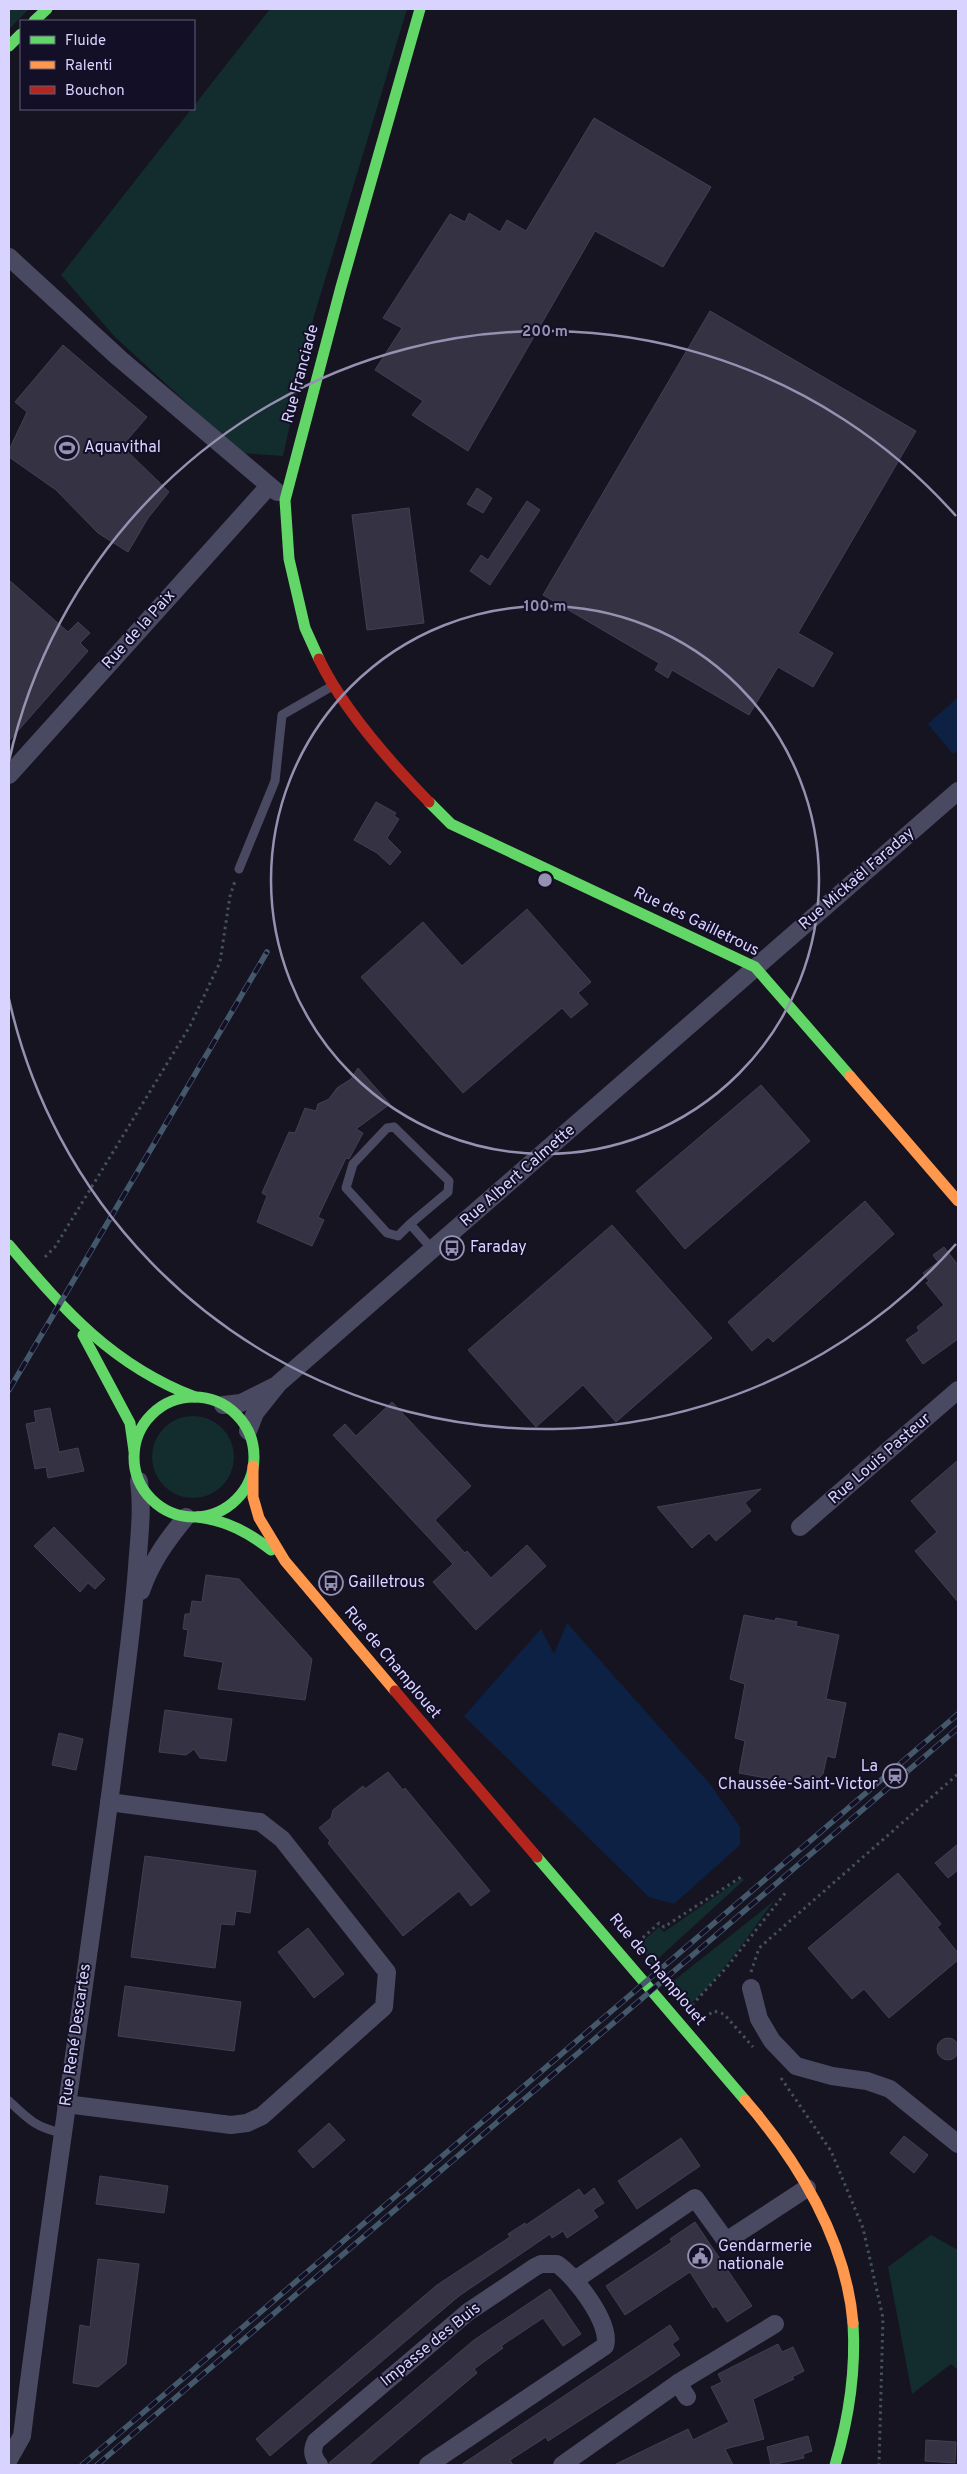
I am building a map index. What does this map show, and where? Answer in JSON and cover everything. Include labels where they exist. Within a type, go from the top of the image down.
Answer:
[{"type":"street","points":[[35,20],[47,9]]},
{"type":"street","name":"Rue Franciade","points":[[371,737],[334,685],[306,628],[295,592],[286,532],[286,500],[341,286],[420,9]]},
{"type":"street","points":[[9,46],[20,35]]},
{"type":"street","points":[[9,257],[112,352],[286,500]]},
{"type":"street","name":"Rue de la Paix","points":[[9,775],[269,486]]},
{"type":"street","name":"Rue des Gailletrous","points":[[371,737],[396,768],[451,824],[755,967],[958,1201]]},
{"type":"street","name":"Rue Mickaël Faraday","points":[[755,967],[958,791]]},
{"type":"street","name":"Rue Albert Calmette","points":[[248,1431],[255,1413],[280,1383],[755,967]]},
{"type":"street","points":[[9,1245],[73,1318],[113,1352],[154,1381],[172,1390],[223,1405],[240,1417],[248,1431],[253,1448],[253,1466],[248,1482],[240,1496],[228,1507],[213,1514],[190,1517],[159,1506],[147,1495],[134,1467],[130,1423],[73,1318]]},
{"type":"street","name":"Rue Albert Calmette","points":[[223,1405],[240,1402],[280,1383]]},
{"type":"street","name":"Rue Louis Pasteur","points":[[800,1527],[958,1390]]},
{"type":"street","points":[[134,1452],[137,1437],[147,1420],[162,1406],[180,1399],[195,1397]]},
{"type":"street","name":"Rue de Champlouet","points":[[253,1466],[253,1497],[259,1518],[285,1561],[686,2029],[780,2144],[807,2188],[823,2218],[842,2265],[851,2312],[854,2361],[850,2404],[842,2444],[835,2465]]},
{"type":"street","name":"Rue René Descartes","points":[[9,2459],[22,2436],[62,2133],[109,1802],[134,1608],[141,1526],[142,1499],[139,1481]]},
{"type":"street","name":"Rue de Champlouet","points":[[190,1517],[222,1520],[246,1530],[285,1561]]},
{"type":"street","name":"Rue René Descartes","points":[[134,1608],[148,1573],[163,1545],[190,1517]]},
{"type":"street","points":[[66,2104],[231,2125],[247,2122],[262,2116],[384,2007],[387,1972],[282,1839],[260,1822],[109,1802]]},
{"type":"street","points":[[751,1988],[759,2019],[772,2041],[796,2066],[832,2076],[867,2081],[890,2089],[958,2144]]},
{"type":"street","points":[[575,2280],[695,2198],[726,2241],[807,2188]]},
{"type":"street","name":"Impasse des Buis","points":[[319,2465],[312,2448],[316,2441],[468,2312],[542,2264],[557,2264],[575,2280],[603,2323],[606,2331],[605,2346],[451,2459],[428,2465]]},
{"type":"street","points":[[562,2465],[683,2390],[775,2324]]},
{"type":"lane","points":[[239,869],[275,781],[282,715],[334,685]]},
{"type":"lane","points":[[394,1127],[450,1181],[448,1192],[410,1224],[398,1236],[387,1233],[346,1188],[353,1164],[387,1128],[394,1127]]},
{"type":"lane","points":[[410,1224],[433,1250]]},
{"type":"lane","points":[[9,2101],[41,2129],[62,2133]]},
{"type":"path","points":[[30,1270],[55,1247],[190,1026],[220,962],[230,896],[239,869]]},
{"type":"path","points":[[751,1988],[751,1967],[759,1948],[958,1774]]},
{"type":"path","points":[[638,1942],[659,1923],[664,1927],[741,1877]]},
{"type":"path","points":[[691,2006],[727,1967],[786,1892]]},
{"type":"green space","points":[[9,9],[29,9],[9,29]]},
{"type":"green space","points":[[270,9],[407,9],[314,316],[283,456],[241,453],[115,337],[61,275],[191,110],[195,110],[195,104]]},
{"type":"green space","points":[[185,1416],[201,1416],[216,1422],[228,1434],[234,1449],[234,1465],[228,1480],[216,1492],[201,1498],[185,1498],[170,1492],[158,1480],[152,1465],[152,1449],[158,1434],[170,1422]]},
{"type":"green space","points":[[742,1878],[744,1880],[650,1966],[642,1942],[659,1927],[664,1932]]},
{"type":"green space","points":[[774,1901],[724,1968],[690,2004],[667,1986]]},
{"type":"green space","points":[[931,2235],[958,2250],[958,2370],[951,2364],[912,2394],[888,2267]]},
{"type":"water","points":[[958,697],[958,750],[953,754],[928,724]]},
{"type":"water","points":[[567,1623],[710,1784],[740,1827],[740,1845],[674,1904],[649,1897],[464,1716],[541,1629],[554,1654]]},
{"type":"building","points":[[594,118],[711,187],[663,267],[595,231],[468,451],[412,415],[423,401],[375,370],[402,328],[383,318],[450,214],[465,222],[469,213],[500,232],[507,220],[526,231]]},
{"type":"building","points":[[710,311],[916,431],[798,633],[833,653],[813,687],[778,667],[749,715],[672,670],[668,678],[655,670],[659,663],[543,595]]},
{"type":"building","name":"Aquavithal","points":[[63,345],[147,417],[122,446],[169,492],[148,518],[128,552],[98,533],[56,490],[9,457],[9,450],[27,412],[15,402]]},
{"type":"building","points":[[477,488],[492,498],[483,513],[467,504]]},
{"type":"building","points":[[527,501],[540,510],[490,585],[470,571],[481,555],[488,560]]},
{"type":"building","points":[[409,508],[424,623],[367,630],[352,515]]},
{"type":"building","points":[[9,580],[68,632],[78,622],[90,633],[80,643],[88,651],[9,741]]},
{"type":"building","points":[[376,802],[396,813],[394,816],[399,819],[387,838],[401,852],[390,865],[377,853],[354,840]]},
{"type":"building","points":[[527,909],[591,982],[578,993],[588,1004],[571,1018],[562,1008],[463,1093],[361,977],[423,922],[462,966]]},
{"type":"building","points":[[358,1068],[390,1104],[356,1129],[363,1133],[349,1159],[346,1158],[318,1217],[324,1220],[312,1246],[257,1222],[267,1196],[262,1193],[289,1132],[295,1133],[305,1108],[316,1111],[318,1104],[329,1099],[337,1088],[351,1079]]},
{"type":"building","points":[[761,1085],[810,1141],[685,1249],[636,1191]]},
{"type":"building","points":[[865,1201],[894,1234],[773,1342],[768,1337],[752,1351],[728,1322]]},
{"type":"building","points":[[612,1225],[712,1338],[616,1422],[583,1385],[536,1427],[468,1350]]},
{"type":"building","points":[[944,1247],[958,1265],[958,1339],[923,1364],[906,1340],[919,1331],[917,1327],[944,1305],[926,1283],[929,1281],[923,1273],[938,1262],[933,1255]]},
{"type":"building","points":[[392,1402],[471,1486],[435,1520],[465,1553],[467,1551],[491,1578],[527,1545],[546,1566],[476,1630],[433,1582],[453,1564],[333,1435],[345,1424],[356,1436]]},
{"type":"building","points":[[50,1408],[59,1452],[78,1448],[84,1471],[48,1478],[46,1467],[35,1469],[26,1424],[36,1422],[34,1411]]},
{"type":"building","points":[[958,1460],[958,1602],[915,1551],[937,1532],[911,1501]]},
{"type":"building","points":[[761,1489],[745,1503],[751,1511],[716,1541],[709,1533],[692,1548],[657,1507]]},
{"type":"building","points":[[54,1527],[105,1579],[95,1589],[88,1583],[80,1592],[34,1546]]},
{"type":"building","points":[[206,1575],[239,1579],[312,1659],[305,1700],[218,1689],[223,1662],[184,1656],[188,1630],[183,1629],[185,1614],[190,1614],[192,1601],[202,1602]]},
{"type":"building","points":[[744,1615],[775,1621],[776,1618],[797,1622],[796,1626],[839,1635],[826,1699],[846,1703],[835,1758],[827,1756],[823,1774],[813,1784],[803,1785],[739,1773],[745,1741],[735,1738],[745,1684],[730,1679]]},
{"type":"building","points":[[165,1710],[232,1719],[226,1761],[200,1758],[194,1749],[186,1755],[159,1752]]},
{"type":"building","points":[[59,1733],[83,1739],[76,1770],[52,1765]]},
{"type":"building","points":[[388,1772],[403,1790],[405,1788],[490,1891],[471,1906],[459,1891],[403,1936],[328,1843],[330,1841],[319,1828],[331,1818],[333,1810],[363,1786],[365,1789]]},
{"type":"building","points":[[958,1844],[958,1870],[948,1878],[935,1863]]},
{"type":"building","points":[[145,1856],[256,1871],[250,1913],[236,1911],[234,1925],[221,1924],[215,1968],[131,1957]]},
{"type":"building","points":[[898,1873],[941,1924],[937,1927],[958,1953],[958,1960],[889,2018],[864,1989],[852,1999],[808,1948]]},
{"type":"building","points":[[308,1928],[344,1974],[314,1998],[278,1952]]},
{"type":"building","points":[[125,1986],[241,2002],[234,2051],[118,2036]]},
{"type":"building","points":[[948,2038],[956,2041],[959,2049],[956,2057],[948,2060],[940,2057],[937,2049],[940,2041]]},
{"type":"building","points":[[329,2123],[345,2140],[313,2168],[298,2151]]},
{"type":"building","points":[[904,2136],[928,2155],[914,2173],[890,2153]]},
{"type":"building","points":[[681,2138],[700,2166],[637,2209],[618,2181]]},
{"type":"building","points":[[100,2176],[168,2186],[164,2213],[96,2204]]},
{"type":"building","points":[[594,2188],[604,2203],[593,2210],[598,2217],[567,2238],[563,2231],[552,2238],[550,2234],[459,2296],[270,2456],[256,2439],[437,2285],[510,2237],[508,2234],[525,2223],[526,2225],[579,2189],[584,2196]]},
{"type":"building","points":[[695,2222],[752,2306],[727,2322],[716,2306],[713,2308],[690,2272],[625,2315],[606,2286],[672,2242],[670,2239]]},
{"type":"building","points":[[98,2259],[139,2264],[126,2364],[98,2387],[73,2383],[80,2325],[90,2327]]},
{"type":"building","points":[[550,2289],[581,2334],[563,2346],[543,2318],[501,2346],[503,2348],[474,2369],[477,2373],[368,2465],[329,2465],[329,2463],[474,2340]]},
{"type":"building","points":[[670,2325],[679,2339],[672,2344],[680,2355],[646,2378],[548,2441],[546,2437],[510,2460],[513,2465],[461,2465]]},
{"type":"building","points":[[778,2344],[782,2352],[793,2347],[804,2371],[792,2377],[794,2379],[753,2399],[764,2439],[725,2449],[733,2465],[614,2465],[688,2429],[693,2440],[729,2422],[711,2387],[722,2382],[718,2374]]},
{"type":"building","points":[[808,2436],[812,2451],[803,2454],[804,2458],[771,2465],[767,2447]]},
{"type":"building","points":[[926,2440],[956,2442],[955,2463],[925,2461]]},
{"type":"railway","points":[[9,1390],[267,952]]},
{"type":"railway","points":[[82,2465],[958,1714]]},
{"type":"railway","points":[[97,2465],[958,1728]]},
{"type":"traffic: fast","points":[[35,20],[47,9]]},
{"type":"traffic: fast","points":[[319,659],[305,628],[289,559],[285,500],[341,287],[420,9]]},
{"type":"traffic: fast","points":[[9,46],[20,35]]},
{"type":"traffic: fast","points":[[429,802],[451,824],[755,967],[850,1076]]},
{"type":"traffic: fast","points":[[9,1245],[71,1314],[114,1352],[165,1384],[195,1397]]},
{"type":"traffic: fast","points":[[83,1335],[130,1423],[134,1451]]},
{"type":"traffic: fast","points":[[194,1397],[217,1402],[227,1407],[236,1415],[244,1424],[249,1434],[254,1457],[249,1480],[244,1490],[236,1499],[227,1507],[217,1512],[194,1517],[171,1512],[161,1507],[152,1499],[144,1490],[139,1480],[134,1457],[139,1434],[144,1424],[152,1415],[161,1407],[171,1402],[194,1397]]},
{"type":"traffic: fast","points":[[198,1517],[218,1521],[237,1528],[271,1550]]},
{"type":"traffic: fast","points":[[537,1857],[745,2100]]},
{"type":"traffic: fast","points":[[835,2465],[848,2412],[852,2377],[853,2323]]},
{"type":"traffic: slow","points":[[850,1076],[958,1201]]},
{"type":"traffic: slow","points":[[253,1466],[253,1497],[259,1518],[285,1561],[395,1691]]},
{"type":"traffic: slow","points":[[745,2100],[765,2124],[801,2175],[816,2203],[830,2232],[841,2262],[849,2292],[853,2323]]},
{"type":"traffic: jam","points":[[319,659],[354,716],[383,752],[429,802]]},
{"type":"traffic: jam","points":[[395,1691],[537,1857]]},
{"type":"place","name":"Aquavithal","points":[[67,448]]},
{"type":"place","name":"Faraday","points":[[452,1248]]},
{"type":"place","name":"Gailletrous","points":[[331,1583]]},
{"type":"place","name":"La Chaussée-Saint-Victor","points":[[895,1776]]},
{"type":"place","name":"Gendarmerie nationale","points":[[700,2256]]}]
